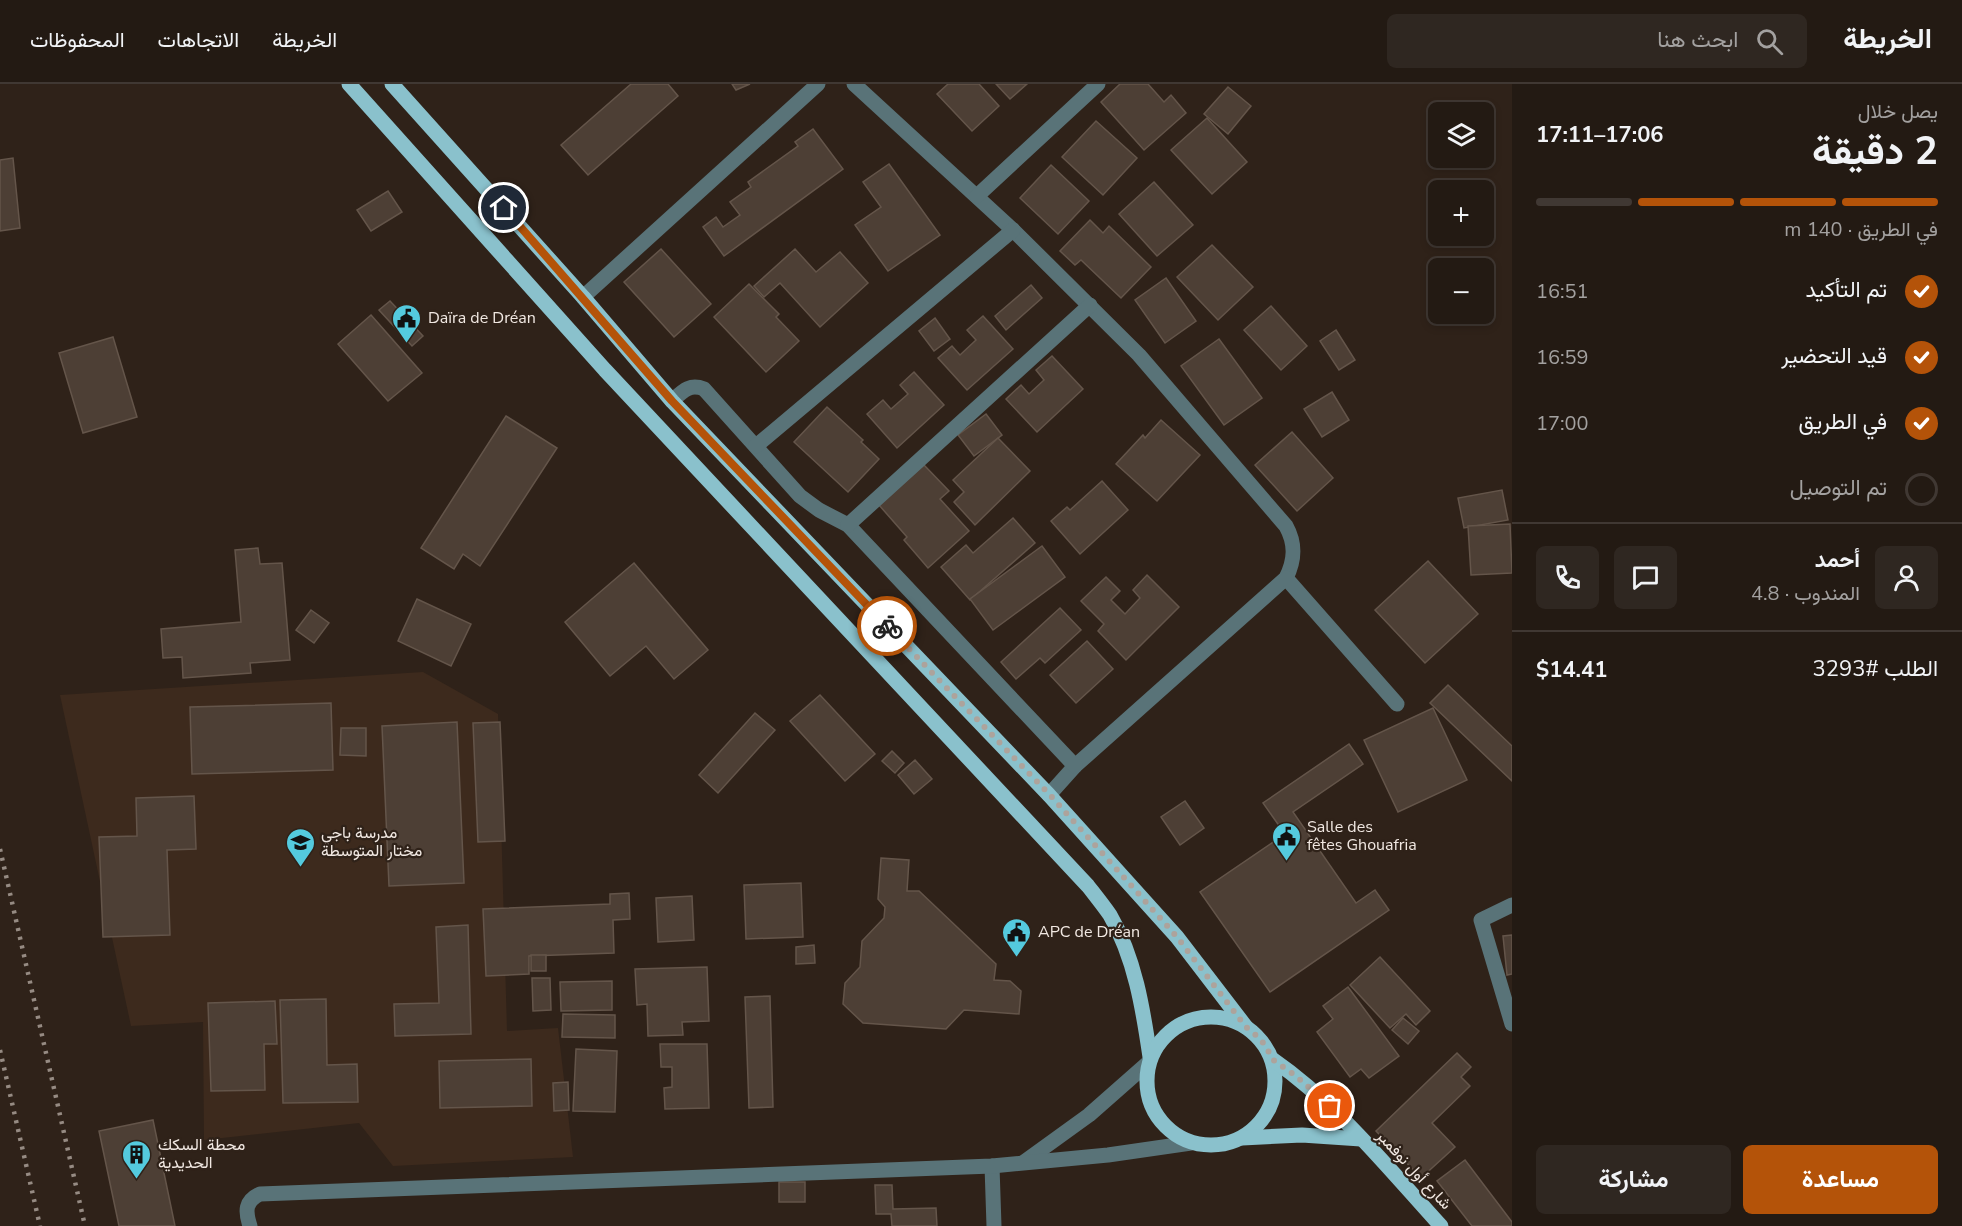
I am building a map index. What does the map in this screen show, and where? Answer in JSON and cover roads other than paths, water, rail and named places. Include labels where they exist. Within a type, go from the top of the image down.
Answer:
[{"type":"main road","points":[[349,84],[605,370],[1088,886],[1110,915],[1122,940],[1135,978],[1144,1013],[1149,1060],[1146,1079],[1148,1096],[1153,1111],[1163,1125],[1176,1136],[1191,1143],[1218,1145],[1242,1138],[1257,1126],[1268,1112],[1274,1094],[1276,1077],[1272,1059],[1266,1046],[1246,1027],[1177,937],[1050,795],[672,401],[583,297],[392,84]]},
{"type":"main road","points":[[1149,1060],[1158,1043],[1170,1031],[1184,1023],[1199,1018],[1215,1017],[1231,1020],[1246,1027]]},
{"type":"main road","name":"شارع أول نوفمبر","points":[[1272,1059],[1296,1076],[1341,1116],[1442,1226]]},
{"type":"main road","name":"شارع أول نوفمبر","points":[[1242,1138],[1302,1136],[1361,1139]]},
{"type":"street","points":[[583,297],[818,84]]},
{"type":"street","points":[[854,84],[1013,230],[1147,363],[1286,526],[1290,534],[1293,561],[1286,578],[1075,766],[1050,795]]},
{"type":"street","points":[[976,196],[1098,84]]},
{"type":"street","points":[[756,446],[1013,230]]},
{"type":"street","points":[[848,525],[1090,306]]},
{"type":"street","points":[[672,401],[688,388],[704,389],[809,504],[848,525],[1075,766]]},
{"type":"street","points":[[1286,578],[1397,704]]},
{"type":"street","points":[[1512,905],[1481,920],[1512,1024]]},
{"type":"street","points":[[1024,1162],[1089,1115],[1149,1060]]},
{"type":"street","points":[[250,1226],[246,1209],[248,1202],[260,1194],[268,1193],[992,1166],[1108,1155],[1191,1143]]},
{"type":"street","points":[[992,1166],[994,1226]]},
{"type":"railway","points":[[0,849],[85,1226]]},
{"type":"railway","points":[[0,1050],[40,1226]]},
{"type":"place","name":"Daïra de Dréan","points":[[407,344]]},
{"type":"place","name":"Salle des fêtes Ghouafria","points":[[1286,862]]},
{"type":"place","name":"مدرسة باجي مختار المتوسطة","points":[[300,868]]},
{"type":"place","name":"APC de Dréan","points":[[1017,958]]},
{"type":"place","name":"محطة السكك الحديدية","points":[[137,1180]]}]
